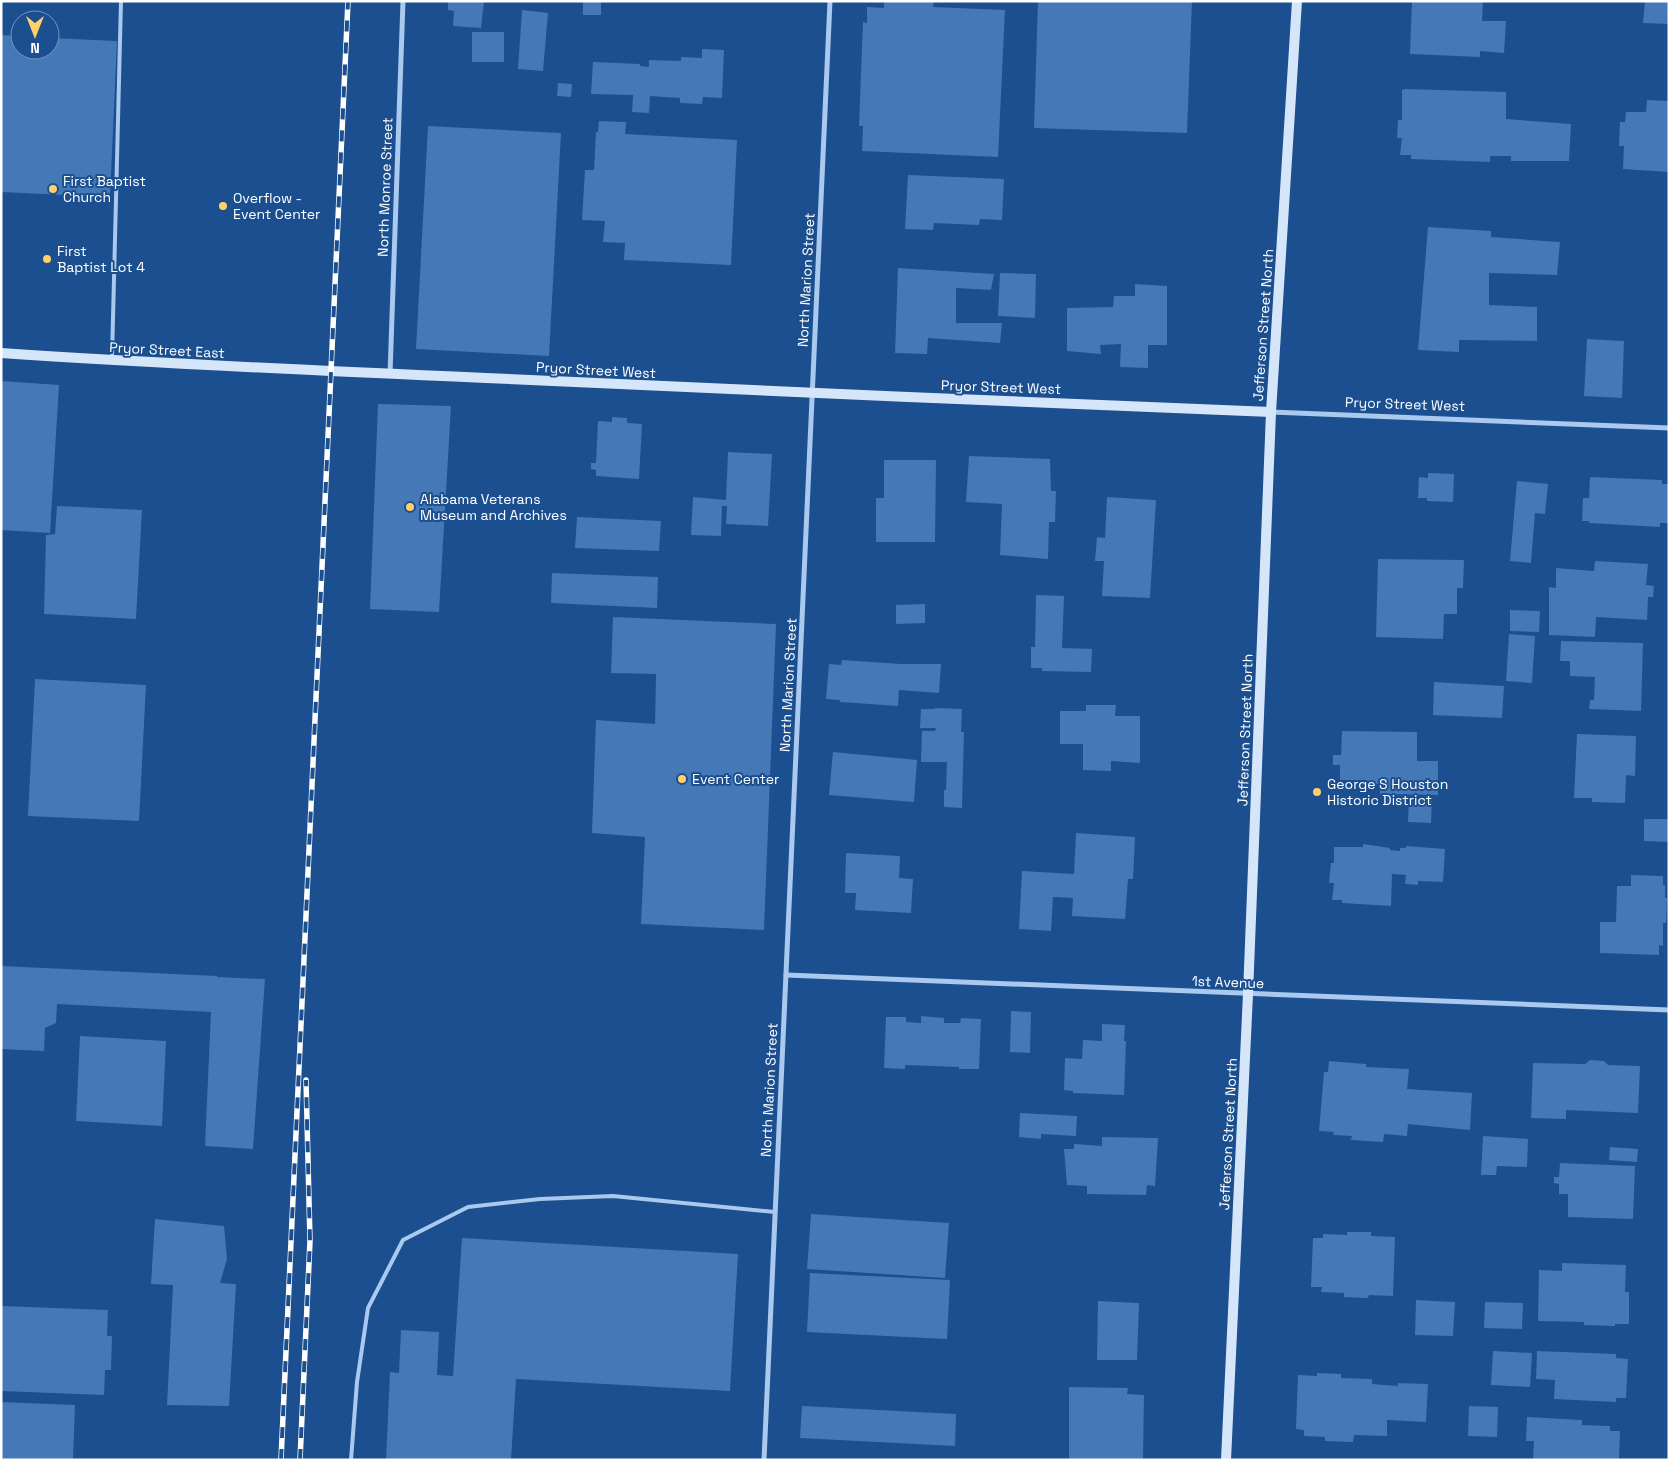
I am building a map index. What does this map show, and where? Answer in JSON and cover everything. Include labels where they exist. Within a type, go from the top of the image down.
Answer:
[{"type":"main road","name":"Jefferson Street North","points":[[1226,1460],[1248,994],[1271,412],[1297,1]]},
{"type":"main road","name":"Pryor Street East","points":[[1,352],[112,361],[332,372]]},
{"type":"main road","name":"Pryor Street West","points":[[332,372],[812,394],[1271,412]]},
{"type":"street","name":"North Monroe Street","points":[[390,374],[403,1]]},
{"type":"street","name":"North Marion Street","points":[[764,1460],[830,1]]},
{"type":"street","name":"Pryor Street West","points":[[1271,412],[1669,428]]},
{"type":"street","name":"1st Avenue","points":[[786,975],[1669,1010]]},
{"type":"lane","points":[[112,361],[121,1]]},
{"type":"lane","points":[[351,1460],[357,1382],[368,1308],[402,1240],[468,1207],[540,1199],[613,1196],[775,1212]]},
{"type":"building","points":[[448,1],[484,1],[481,28],[453,26],[454,11],[448,10]]},
{"type":"building","points":[[583,1],[601,1],[601,15],[583,15]]},
{"type":"building","points":[[884,1],[934,1],[933,7],[1005,10],[998,157],[862,151],[863,126],[859,126],[863,22],[867,23],[867,7],[884,8]]},
{"type":"building","points":[[1038,1],[1192,1],[1187,133],[1034,128]]},
{"type":"building","points":[[1412,1],[1483,1],[1482,21],[1506,21],[1504,53],[1480,51],[1480,57],[1410,54]]},
{"type":"building","points":[[1645,1],[1669,1],[1669,24],[1643,23]]},
{"type":"building","points":[[522,10],[548,13],[543,71],[518,69]]},
{"type":"building","points":[[472,32],[504,32],[504,62],[472,62]]},
{"type":"building","points":[[1,35],[10,35],[10,60],[60,60],[60,38],[117,41],[110,197],[1,192]]},
{"type":"building","points":[[702,49],[724,50],[722,98],[703,97],[702,104],[680,103],[680,98],[650,96],[649,113],[632,112],[633,95],[591,94],[593,62],[640,64],[640,66],[649,67],[649,60],[681,61],[681,57],[702,58]]},
{"type":"building","points":[[558,83],[572,84],[571,97],[557,96]]},
{"type":"building","points":[[1402,90],[1506,92],[1506,119],[1571,124],[1569,161],[1511,161],[1511,156],[1490,156],[1490,162],[1411,159],[1411,155],[1400,155],[1402,138],[1397,138],[1398,120],[1402,120]]},
{"type":"building","points":[[1647,100],[1669,101],[1669,172],[1623,169],[1624,146],[1619,146],[1620,122],[1625,122],[1626,112],[1646,112]]},
{"type":"building","points":[[599,121],[626,122],[625,134],[737,140],[731,265],[624,260],[625,243],[603,242],[605,221],[582,220],[585,170],[594,170],[596,132],[598,132]]},
{"type":"building","points":[[428,126],[561,133],[549,356],[416,349]]},
{"type":"building","points":[[908,175],[1004,179],[1002,220],[980,219],[979,225],[934,223],[933,230],[905,229]]},
{"type":"building","points":[[1428,227],[1491,231],[1491,237],[1560,242],[1557,275],[1489,273],[1489,305],[1537,307],[1537,341],[1459,340],[1459,352],[1418,350]]},
{"type":"building","points":[[898,268],[994,274],[991,290],[956,288],[956,323],[1002,323],[1000,343],[928,338],[927,354],[895,353]]},
{"type":"building","points":[[1000,273],[1036,274],[1035,318],[998,316]]},
{"type":"building","points":[[1135,284],[1167,286],[1167,345],[1148,345],[1148,368],[1120,367],[1121,344],[1100,345],[1101,354],[1067,351],[1067,308],[1113,307],[1114,296],[1135,296]]},
{"type":"building","points":[[1587,339],[1624,341],[1622,398],[1584,396]]},
{"type":"building","points":[[1,381],[59,385],[50,533],[1,530]]},
{"type":"building","name":"Alabama Veterans Museum and Archives","points":[[378,404],[451,406],[439,612],[370,609]]},
{"type":"building","points":[[612,417],[627,418],[627,423],[642,424],[639,479],[596,476],[596,470],[591,469],[591,463],[596,463],[598,421],[612,422]]},
{"type":"building","points":[[728,452],[772,454],[768,526],[726,524],[727,506],[722,506],[721,536],[691,535],[693,497],[726,500]]},
{"type":"building","points":[[969,456],[1050,459],[1051,491],[1056,491],[1055,522],[1049,522],[1048,559],[1000,555],[1002,504],[966,502]]},
{"type":"building","points":[[884,460],[936,460],[935,542],[876,542],[876,498],[884,498]]},
{"type":"building","points":[[1428,473],[1454,474],[1453,502],[1427,501],[1427,498],[1418,498],[1419,477],[1428,478]]},
{"type":"building","points":[[1590,477],[1662,480],[1662,484],[1669,484],[1669,523],[1660,523],[1660,527],[1582,521],[1583,498],[1589,498]]},
{"type":"building","points":[[1517,481],[1548,484],[1545,514],[1535,513],[1531,563],[1510,561]]},
{"type":"building","points":[[1107,497],[1156,500],[1150,598],[1102,596],[1104,561],[1095,561],[1097,537],[1105,538]]},
{"type":"building","points":[[57,506],[142,510],[136,619],[44,614],[46,535],[55,534]]},
{"type":"building","points":[[577,517],[661,521],[659,551],[575,548]]},
{"type":"building","points":[[1378,559],[1464,560],[1463,588],[1457,588],[1457,614],[1444,614],[1443,639],[1376,637]]},
{"type":"building","points":[[1595,561],[1648,564],[1646,585],[1654,586],[1653,597],[1648,597],[1647,620],[1596,617],[1595,637],[1549,635],[1549,587],[1556,588],[1556,568],[1594,571]]},
{"type":"building","points":[[552,573],[658,577],[657,608],[551,603]]},
{"type":"building","points":[[1036,595],[1064,596],[1062,648],[1092,649],[1091,672],[1042,671],[1042,668],[1031,668],[1031,647],[1035,647]]},
{"type":"building","points":[[925,604],[925,623],[896,624],[896,605]]},
{"type":"building","points":[[1510,610],[1540,611],[1539,632],[1510,631]]},
{"type":"building","name":"Event Center","points":[[613,617],[776,624],[764,930],[641,924],[645,837],[592,833],[596,720],[655,724],[656,674],[611,673]]},
{"type":"building","points":[[1509,634],[1535,636],[1532,683],[1506,681]]},
{"type":"building","points":[[1561,641],[1643,643],[1641,711],[1589,709],[1590,700],[1594,700],[1595,677],[1570,676],[1570,661],[1560,661]]},
{"type":"building","points":[[842,660],[901,664],[941,664],[939,693],[899,690],[898,706],[840,702],[840,700],[826,699],[829,664],[841,665]]},
{"type":"building","points":[[35,679],[146,685],[139,821],[28,816]]},
{"type":"building","points":[[1434,682],[1504,686],[1502,718],[1433,715]]},
{"type":"building","points":[[1086,705],[1116,705],[1115,716],[1140,716],[1140,763],[1111,761],[1111,771],[1083,770],[1083,744],[1060,744],[1060,711],[1086,711]]},
{"type":"building","points":[[921,709],[962,709],[961,732],[964,732],[962,808],[944,807],[947,762],[921,762],[922,731],[935,731],[936,728],[920,728]]},
{"type":"building","points":[[1342,731],[1417,732],[1417,761],[1438,761],[1438,795],[1380,794],[1380,784],[1366,784],[1366,780],[1340,780],[1340,765],[1333,765],[1333,755],[1341,755]]},
{"type":"building","points":[[1577,734],[1636,736],[1635,776],[1626,775],[1625,803],[1592,802],[1592,798],[1574,798]]},
{"type":"building","points":[[833,752],[917,760],[914,802],[829,795]]},
{"type":"building","points":[[1409,798],[1432,799],[1431,823],[1408,822]]},
{"type":"building","points":[[1644,819],[1669,819],[1669,842],[1644,841]]},
{"type":"building","points":[[1076,833],[1135,837],[1133,879],[1128,879],[1125,919],[1072,916],[1073,898],[1053,897],[1051,931],[1019,929],[1022,871],[1074,874]]},
{"type":"building","points":[[1363,844],[1400,851],[1400,848],[1406,848],[1406,846],[1445,849],[1443,882],[1418,881],[1418,885],[1405,884],[1406,875],[1392,874],[1391,906],[1342,903],[1342,900],[1332,900],[1334,883],[1329,883],[1331,863],[1334,863],[1334,847],[1363,847]]},
{"type":"building","points":[[846,853],[900,856],[899,878],[913,879],[911,913],[855,910],[856,893],[845,893]]},
{"type":"building","points":[[1631,875],[1663,876],[1665,898],[1667,898],[1666,923],[1663,923],[1663,946],[1659,945],[1659,955],[1600,953],[1600,922],[1616,922],[1617,886],[1631,886]]},
{"type":"building","points":[[1,966],[265,979],[253,1149],[205,1146],[211,1012],[57,1004],[56,1023],[45,1028],[44,1051],[1,1049]]},
{"type":"building","points":[[1011,1011],[1031,1012],[1030,1053],[1010,1052]]},
{"type":"building","points":[[921,1016],[944,1018],[944,1023],[960,1023],[961,1018],[981,1019],[979,1069],[905,1065],[905,1069],[884,1068],[886,1017],[906,1017],[906,1022],[921,1023]]},
{"type":"building","points":[[1102,1024],[1125,1025],[1124,1095],[1073,1093],[1073,1091],[1064,1090],[1065,1058],[1082,1059],[1083,1040],[1102,1041]]},
{"type":"building","points":[[80,1036],[166,1041],[162,1126],[76,1121]]},
{"type":"building","points":[[1590,1060],[1604,1061],[1608,1065],[1640,1066],[1638,1113],[1566,1110],[1566,1119],[1531,1118],[1533,1063],[1585,1064]]},
{"type":"building","points":[[1329,1061],[1366,1064],[1366,1067],[1409,1069],[1407,1089],[1472,1093],[1470,1130],[1408,1124],[1407,1136],[1384,1134],[1383,1142],[1351,1140],[1352,1136],[1333,1135],[1334,1132],[1319,1131],[1324,1072],[1328,1072]]},
{"type":"building","points":[[1020,1113],[1077,1116],[1076,1136],[1041,1134],[1041,1139],[1019,1137]]},
{"type":"building","points":[[1483,1136],[1528,1139],[1527,1167],[1497,1166],[1496,1175],[1481,1175]]},
{"type":"building","points":[[1102,1137],[1158,1138],[1155,1186],[1147,1185],[1146,1195],[1087,1194],[1087,1186],[1067,1185],[1064,1149],[1074,1149],[1074,1144],[1102,1146]]},
{"type":"building","points":[[1610,1147],[1638,1149],[1637,1162],[1609,1160]]},
{"type":"building","points":[[1560,1163],[1635,1166],[1633,1219],[1568,1217],[1568,1194],[1559,1194],[1559,1184],[1554,1183],[1554,1177],[1559,1177]]},
{"type":"building","points":[[811,1214],[949,1223],[945,1278],[807,1269]]},
{"type":"building","points":[[155,1219],[224,1226],[227,1259],[220,1283],[236,1284],[229,1406],[167,1405],[173,1285],[151,1284]]},
{"type":"building","points":[[1347,1232],[1371,1232],[1371,1236],[1395,1237],[1393,1296],[1344,1297],[1344,1293],[1321,1292],[1322,1287],[1311,1287],[1313,1238],[1323,1238],[1323,1234],[1347,1235]]},
{"type":"building","points":[[462,1238],[738,1254],[730,1391],[516,1379],[511,1460],[386,1460],[390,1372],[399,1373],[401,1330],[439,1332],[437,1375],[453,1376]]},
{"type":"building","points":[[1562,1263],[1626,1265],[1625,1292],[1629,1292],[1629,1324],[1615,1324],[1615,1326],[1584,1325],[1584,1322],[1538,1321],[1539,1270],[1562,1271]]},
{"type":"building","points":[[810,1273],[950,1280],[947,1339],[807,1332]]},
{"type":"building","points":[[1416,1300],[1455,1302],[1453,1336],[1415,1335]]},
{"type":"building","points":[[1098,1301],[1139,1303],[1137,1360],[1097,1360]]},
{"type":"building","points":[[1485,1302],[1523,1303],[1522,1329],[1484,1328]]},
{"type":"building","points":[[1,1306],[108,1310],[107,1336],[112,1336],[111,1370],[105,1370],[104,1395],[1,1391]]},
{"type":"building","points":[[1493,1351],[1532,1353],[1530,1387],[1491,1385]]},
{"type":"building","points":[[1537,1351],[1616,1354],[1616,1358],[1628,1359],[1626,1398],[1616,1398],[1616,1402],[1554,1399],[1555,1380],[1536,1379]]},
{"type":"building","points":[[1317,1373],[1341,1374],[1341,1378],[1372,1379],[1372,1384],[1398,1386],[1398,1383],[1428,1384],[1426,1422],[1387,1420],[1387,1436],[1354,1435],[1353,1442],[1325,1441],[1325,1437],[1304,1436],[1304,1430],[1296,1429],[1298,1375],[1317,1376]]},
{"type":"building","points":[[1069,1387],[1128,1388],[1127,1394],[1144,1395],[1143,1459],[1069,1460]]},
{"type":"building","points":[[1,1402],[75,1405],[73,1460],[1,1460]]},
{"type":"building","points":[[802,1406],[956,1414],[955,1446],[800,1438]]},
{"type":"building","points":[[1469,1406],[1498,1407],[1497,1437],[1468,1436]]},
{"type":"building","points":[[1527,1417],[1582,1420],[1582,1425],[1610,1426],[1610,1431],[1620,1431],[1619,1460],[1533,1460],[1534,1441],[1526,1441]]},
{"type":"railway","points":[[281,1460],[348,1]]},
{"type":"railway","points":[[300,1460],[310,1241],[306,1080]]},
{"type":"place","name":"First Baptist Church","points":[[53,189]]},
{"type":"place","name":"Overflow - Event Center","points":[[223,206]]},
{"type":"place","name":"First Baptist Lot 4","points":[[47,259]]},
{"type":"place","name":"Alabama Veterans Museum and Archives","points":[[410,507]]},
{"type":"place","name":"Event Center","points":[[682,779]]},
{"type":"place","name":"George S Houston Historic District","points":[[1317,792]]}]
